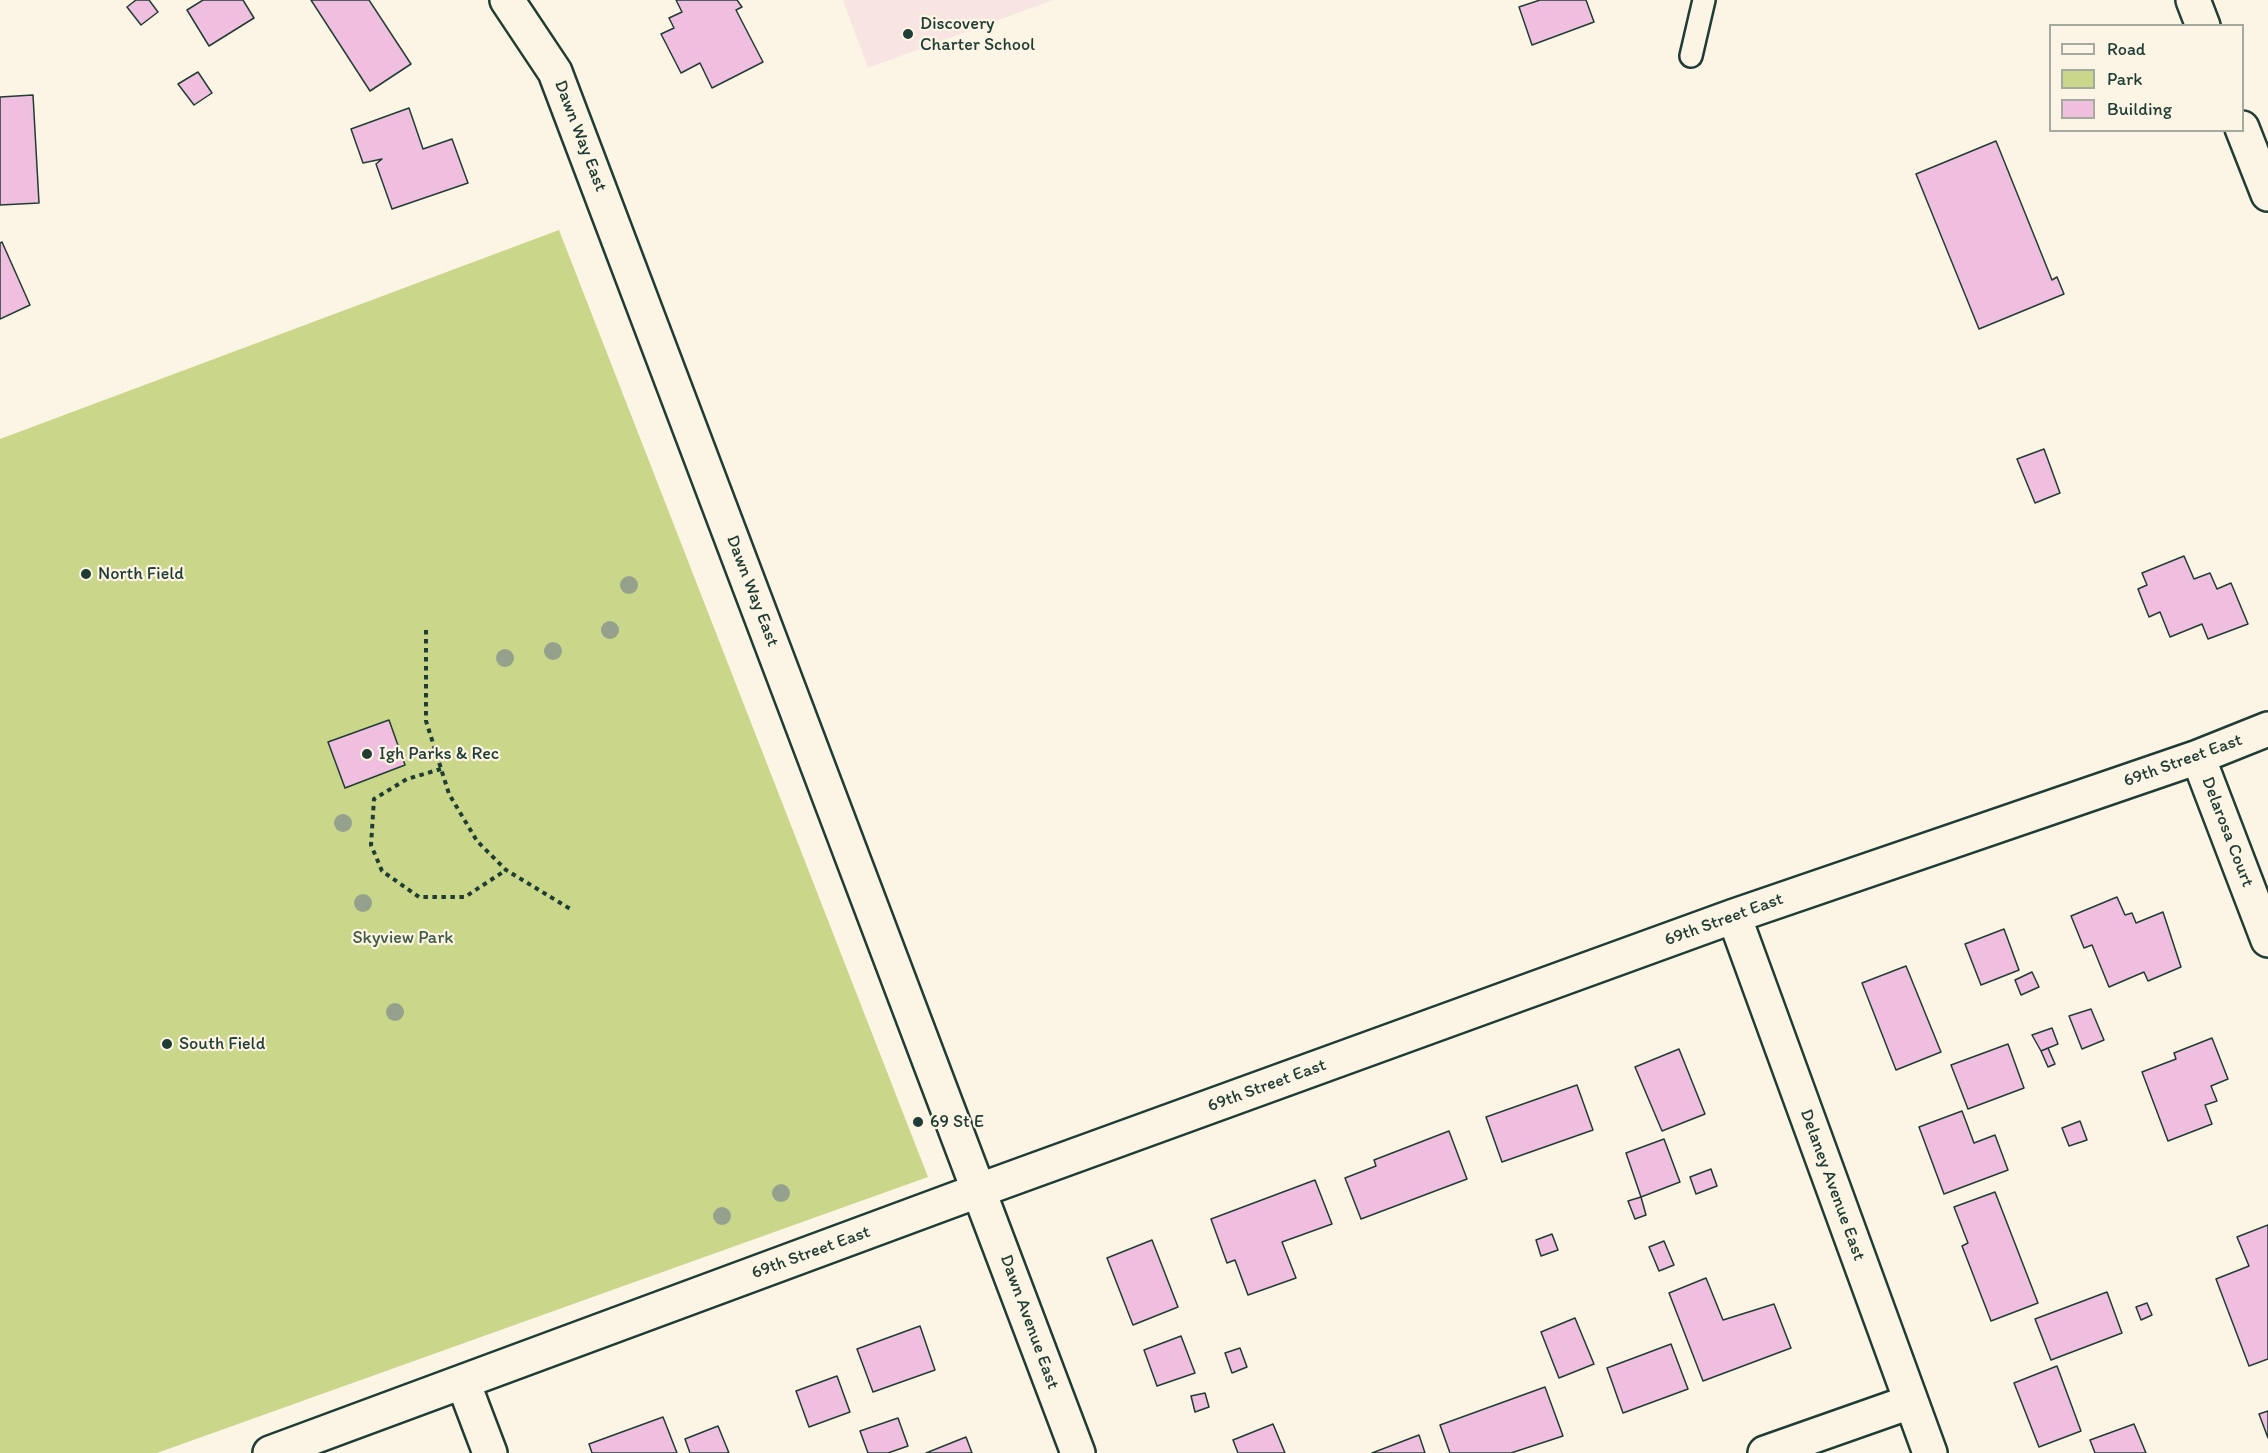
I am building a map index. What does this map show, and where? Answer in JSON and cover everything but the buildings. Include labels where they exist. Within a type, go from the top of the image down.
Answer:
[{"type":"street","name":"Dawn Way East","points":[[507,0],[555,72],[980,1190]]},
{"type":"street","points":[[2193,0],[2202,24]]},
{"type":"street","points":[[2244,132],[2268,194]]},
{"type":"street","name":"69th Street East","points":[[270,1453],[980,1190],[1734,916],[2198,757],[2268,729]]},
{"type":"street","name":"Delarosa Court","points":[[2198,757],[2268,940]]},
{"type":"street","name":"Delaney Avenue East","points":[[1734,916],[1930,1453]]},
{"type":"street","name":"Dawn Avenue East","points":[[980,1190],[1078,1453]]},
{"type":"street","points":[[463,1382],[490,1453]]},
{"type":"street","points":[[1765,1453],[1910,1402]]},
{"type":"lane","points":[[1691,56],[1704,0]]},
{"type":"path","points":[[426,630],[426,721],[449,794],[477,842],[506,870],[572,910]]},
{"type":"path","points":[[441,769],[407,779],[374,799],[371,845],[382,871],[419,897],[465,897],[506,870]]},
{"type":"shaded area","name":"Discovery Charter School","points":[[843,0],[1053,0],[868,68]]},
{"type":"green space","name":"Skyview Park","points":[[559,230],[928,1177],[157,1453],[0,1453],[0,439]]},
{"type":"place","name":"Discovery Charter School","points":[[908,34]]},
{"type":"place","name":"North Field","points":[[86,574]]},
{"type":"place","name":"Igh Parks & Rec","points":[[367,754]]},
{"type":"place","name":"South Field","points":[[167,1044]]},
{"type":"place","name":"69 St E","points":[[918,1122]]}]
